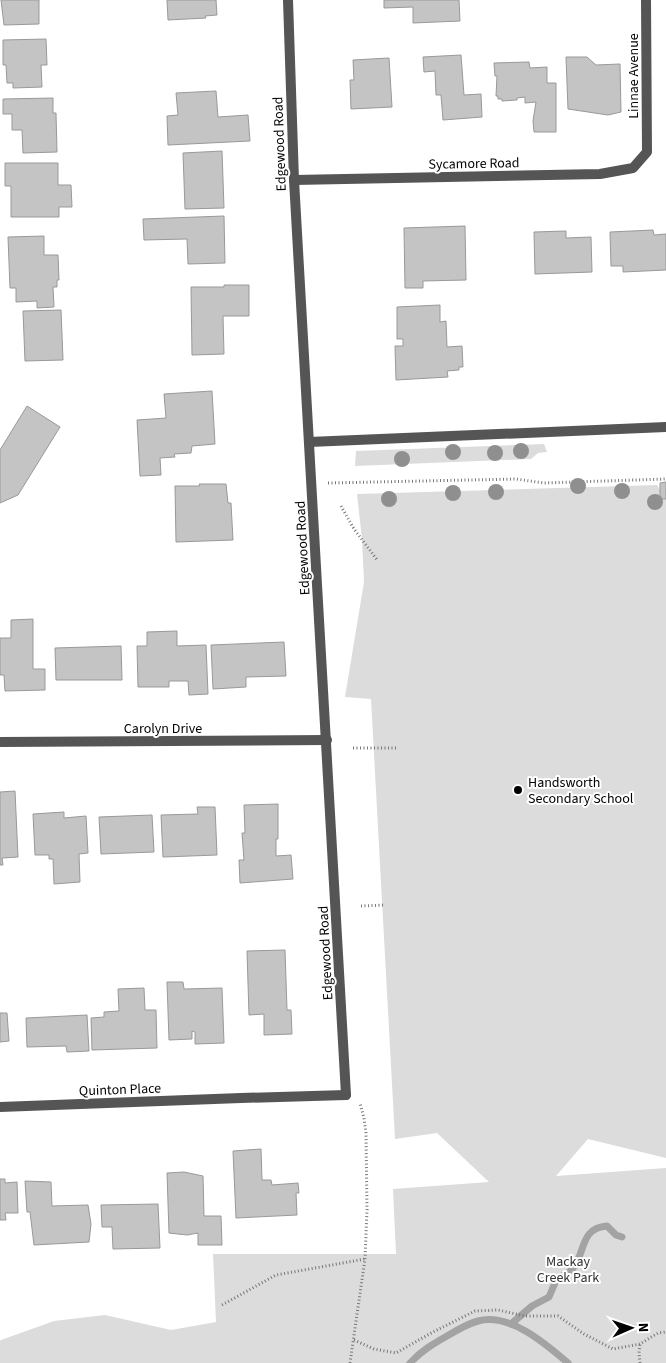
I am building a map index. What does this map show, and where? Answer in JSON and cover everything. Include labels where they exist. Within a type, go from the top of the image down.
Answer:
[{"type":"street","name":"Edgewood Road","points":[[288,0],[294,180],[346,1095]]},
{"type":"street","name":"Linnae Avenue","points":[[646,0],[647,152]]},
{"type":"street","name":"Sycamore Road","points":[[294,180],[600,174],[633,168],[647,152]]},
{"type":"street","points":[[309,442],[666,427]]},
{"type":"street","name":"Carolyn Drive","points":[[0,742],[327,740]]},
{"type":"street","name":"Quinton Place","points":[[0,1107],[346,1095]]},
{"type":"path","points":[[312,484],[516,479],[544,483],[666,479]]},
{"type":"path","points":[[342,506],[354,529],[378,561]]},
{"type":"path","points":[[353,748],[396,748]]},
{"type":"path","points":[[361,906],[385,905]]},
{"type":"path","points":[[346,1095],[360,1102],[366,1133],[367,1210],[365,1259],[350,1363]]},
{"type":"path","points":[[222,1305],[276,1275],[365,1259]]},
{"type":"path","points":[[354,1340],[374,1349],[396,1353],[432,1332],[476,1311],[498,1310],[525,1316],[558,1316],[584,1334],[613,1349],[640,1344],[658,1333],[666,1332]]},
{"type":"path","points":[[640,1344],[640,1363]]},
{"type":"green space","points":[[544,444],[547,452],[538,453],[531,459],[355,466],[356,451]]},
{"type":"green space","name":"Handsworth Secondary School","points":[[657,485],[666,500],[666,1158],[588,1139],[556,1176],[666,1168],[666,1363],[0,1363],[1,1340],[54,1321],[105,1315],[171,1330],[216,1322],[213,1254],[396,1254],[393,1189],[489,1182],[437,1133],[395,1139],[371,699],[345,697],[364,582],[357,494]]},
{"type":"building","points":[[1,0],[39,0],[39,24],[4,25]]},
{"type":"building","points":[[167,0],[216,0],[217,15],[205,16],[206,18],[168,20]]},
{"type":"building","points":[[384,0],[459,0],[460,21],[413,23],[413,7],[384,8]]},
{"type":"building","points":[[46,39],[47,65],[41,65],[42,87],[13,88],[13,83],[7,83],[6,65],[3,65],[3,40]]},
{"type":"building","points":[[461,55],[464,95],[481,94],[482,117],[443,120],[441,95],[436,95],[435,71],[424,72],[423,57]]},
{"type":"building","points":[[566,57],[587,57],[596,65],[620,64],[621,112],[608,115],[568,109]]},
{"type":"building","points":[[389,58],[392,107],[351,109],[350,80],[354,80],[353,60]]},
{"type":"building","points":[[529,62],[530,68],[547,67],[547,83],[556,83],[556,132],[534,132],[533,121],[536,102],[525,103],[525,97],[517,98],[517,100],[502,101],[502,99],[498,99],[498,96],[496,96],[497,76],[495,76],[494,63]]},
{"type":"building","points":[[216,91],[218,117],[248,115],[250,141],[168,145],[167,116],[178,115],[176,93]]},
{"type":"building","points":[[53,98],[53,113],[56,113],[57,152],[23,153],[22,130],[12,130],[12,114],[3,114],[3,99]]},
{"type":"building","points":[[222,151],[224,208],[185,209],[183,153]]},
{"type":"building","points":[[5,163],[58,163],[58,185],[71,185],[72,207],[59,207],[59,217],[11,217],[11,186],[5,186]]},
{"type":"building","points":[[224,216],[225,263],[188,264],[187,239],[144,240],[143,219]]},
{"type":"building","points":[[465,226],[466,280],[423,281],[423,288],[405,288],[404,228]]},
{"type":"building","points":[[653,230],[654,235],[666,234],[666,270],[623,272],[623,266],[611,266],[610,232]]},
{"type":"building","points":[[566,231],[566,238],[591,237],[592,272],[535,274],[534,232]]},
{"type":"building","points":[[44,236],[44,255],[58,255],[59,280],[57,280],[57,287],[53,287],[54,307],[37,308],[37,301],[16,302],[16,288],[10,288],[8,237]]},
{"type":"building","points":[[224,285],[249,285],[249,316],[223,316],[224,354],[192,355],[191,287],[224,287]]},
{"type":"building","points":[[440,305],[440,322],[446,321],[447,347],[462,346],[463,367],[459,367],[459,370],[447,371],[448,377],[396,380],[395,346],[403,346],[403,339],[397,339],[397,307]]},
{"type":"building","points":[[61,310],[63,360],[25,361],[23,311]]},
{"type":"building","points":[[212,391],[215,444],[192,446],[191,453],[174,454],[175,457],[160,458],[161,475],[140,476],[137,420],[166,418],[164,394]]},
{"type":"building","points":[[27,406],[60,427],[18,495],[0,503],[0,450]]},
{"type":"building","points":[[666,482],[666,499],[660,499],[660,483]]},
{"type":"building","points":[[199,484],[226,484],[228,503],[231,503],[233,540],[176,542],[175,486],[200,486]]},
{"type":"building","points":[[33,619],[33,669],[45,669],[45,690],[5,691],[4,675],[0,675],[0,638],[11,638],[11,620]]},
{"type":"building","points":[[177,631],[177,646],[206,645],[208,694],[189,695],[188,681],[169,681],[169,687],[138,687],[137,646],[147,646],[147,632]]},
{"type":"building","points":[[284,642],[286,676],[246,677],[246,687],[213,689],[211,645]]},
{"type":"building","points":[[121,646],[122,680],[56,680],[55,648]]},
{"type":"building","points":[[15,791],[18,857],[2,858],[3,865],[0,865],[0,792]]},
{"type":"building","points":[[278,804],[276,856],[291,855],[293,879],[240,883],[239,860],[244,860],[242,833],[245,833],[244,805]]},
{"type":"building","points":[[197,807],[215,807],[217,855],[163,857],[161,815],[198,814]]},
{"type":"building","points":[[64,812],[64,818],[86,816],[88,853],[79,854],[80,882],[54,884],[53,859],[49,859],[49,855],[35,855],[33,814]]},
{"type":"building","points":[[152,815],[154,852],[101,854],[99,817]]},
{"type":"building","points":[[285,950],[287,1010],[291,1010],[292,1034],[264,1035],[264,1014],[249,1015],[247,951]]},
{"type":"building","points":[[167,982],[183,982],[184,989],[222,988],[224,1043],[195,1044],[195,1032],[192,1031],[192,1039],[169,1040]]},
{"type":"building","points":[[144,988],[145,1010],[156,1010],[157,1048],[92,1050],[91,1018],[104,1017],[104,1012],[119,1011],[118,989]]},
{"type":"building","points":[[0,1013],[7,1013],[9,1041],[0,1042]]},
{"type":"building","points":[[87,1015],[89,1051],[67,1052],[66,1046],[27,1047],[26,1018]]},
{"type":"building","points":[[261,1149],[262,1180],[271,1180],[272,1185],[298,1183],[299,1193],[296,1193],[297,1215],[236,1218],[233,1151]]},
{"type":"building","points":[[184,1172],[203,1176],[204,1216],[221,1216],[222,1245],[198,1245],[198,1233],[187,1235],[169,1233],[167,1173]]},
{"type":"building","points":[[0,1179],[5,1179],[5,1183],[17,1182],[18,1213],[5,1213],[6,1220],[0,1220]]},
{"type":"building","points":[[25,1181],[51,1182],[52,1206],[88,1205],[91,1224],[89,1242],[34,1245],[30,1212],[27,1212]]},
{"type":"building","points":[[158,1204],[160,1248],[113,1249],[112,1227],[102,1227],[101,1205]]},
{"type":"waterway","points":[[511,1324],[532,1306],[549,1297],[557,1278],[568,1273],[574,1267],[586,1238],[591,1232],[597,1228],[607,1226],[616,1235],[622,1237]]},
{"type":"waterway","points":[[410,1363],[427,1348],[458,1329],[474,1322],[490,1319],[514,1325],[538,1339],[568,1363]]},
{"type":"place","name":"Handsworth Secondary School","points":[[518,790]]},
{"type":"park label","name":"Mackay Creek Park","points":[[568,1269]]}]
